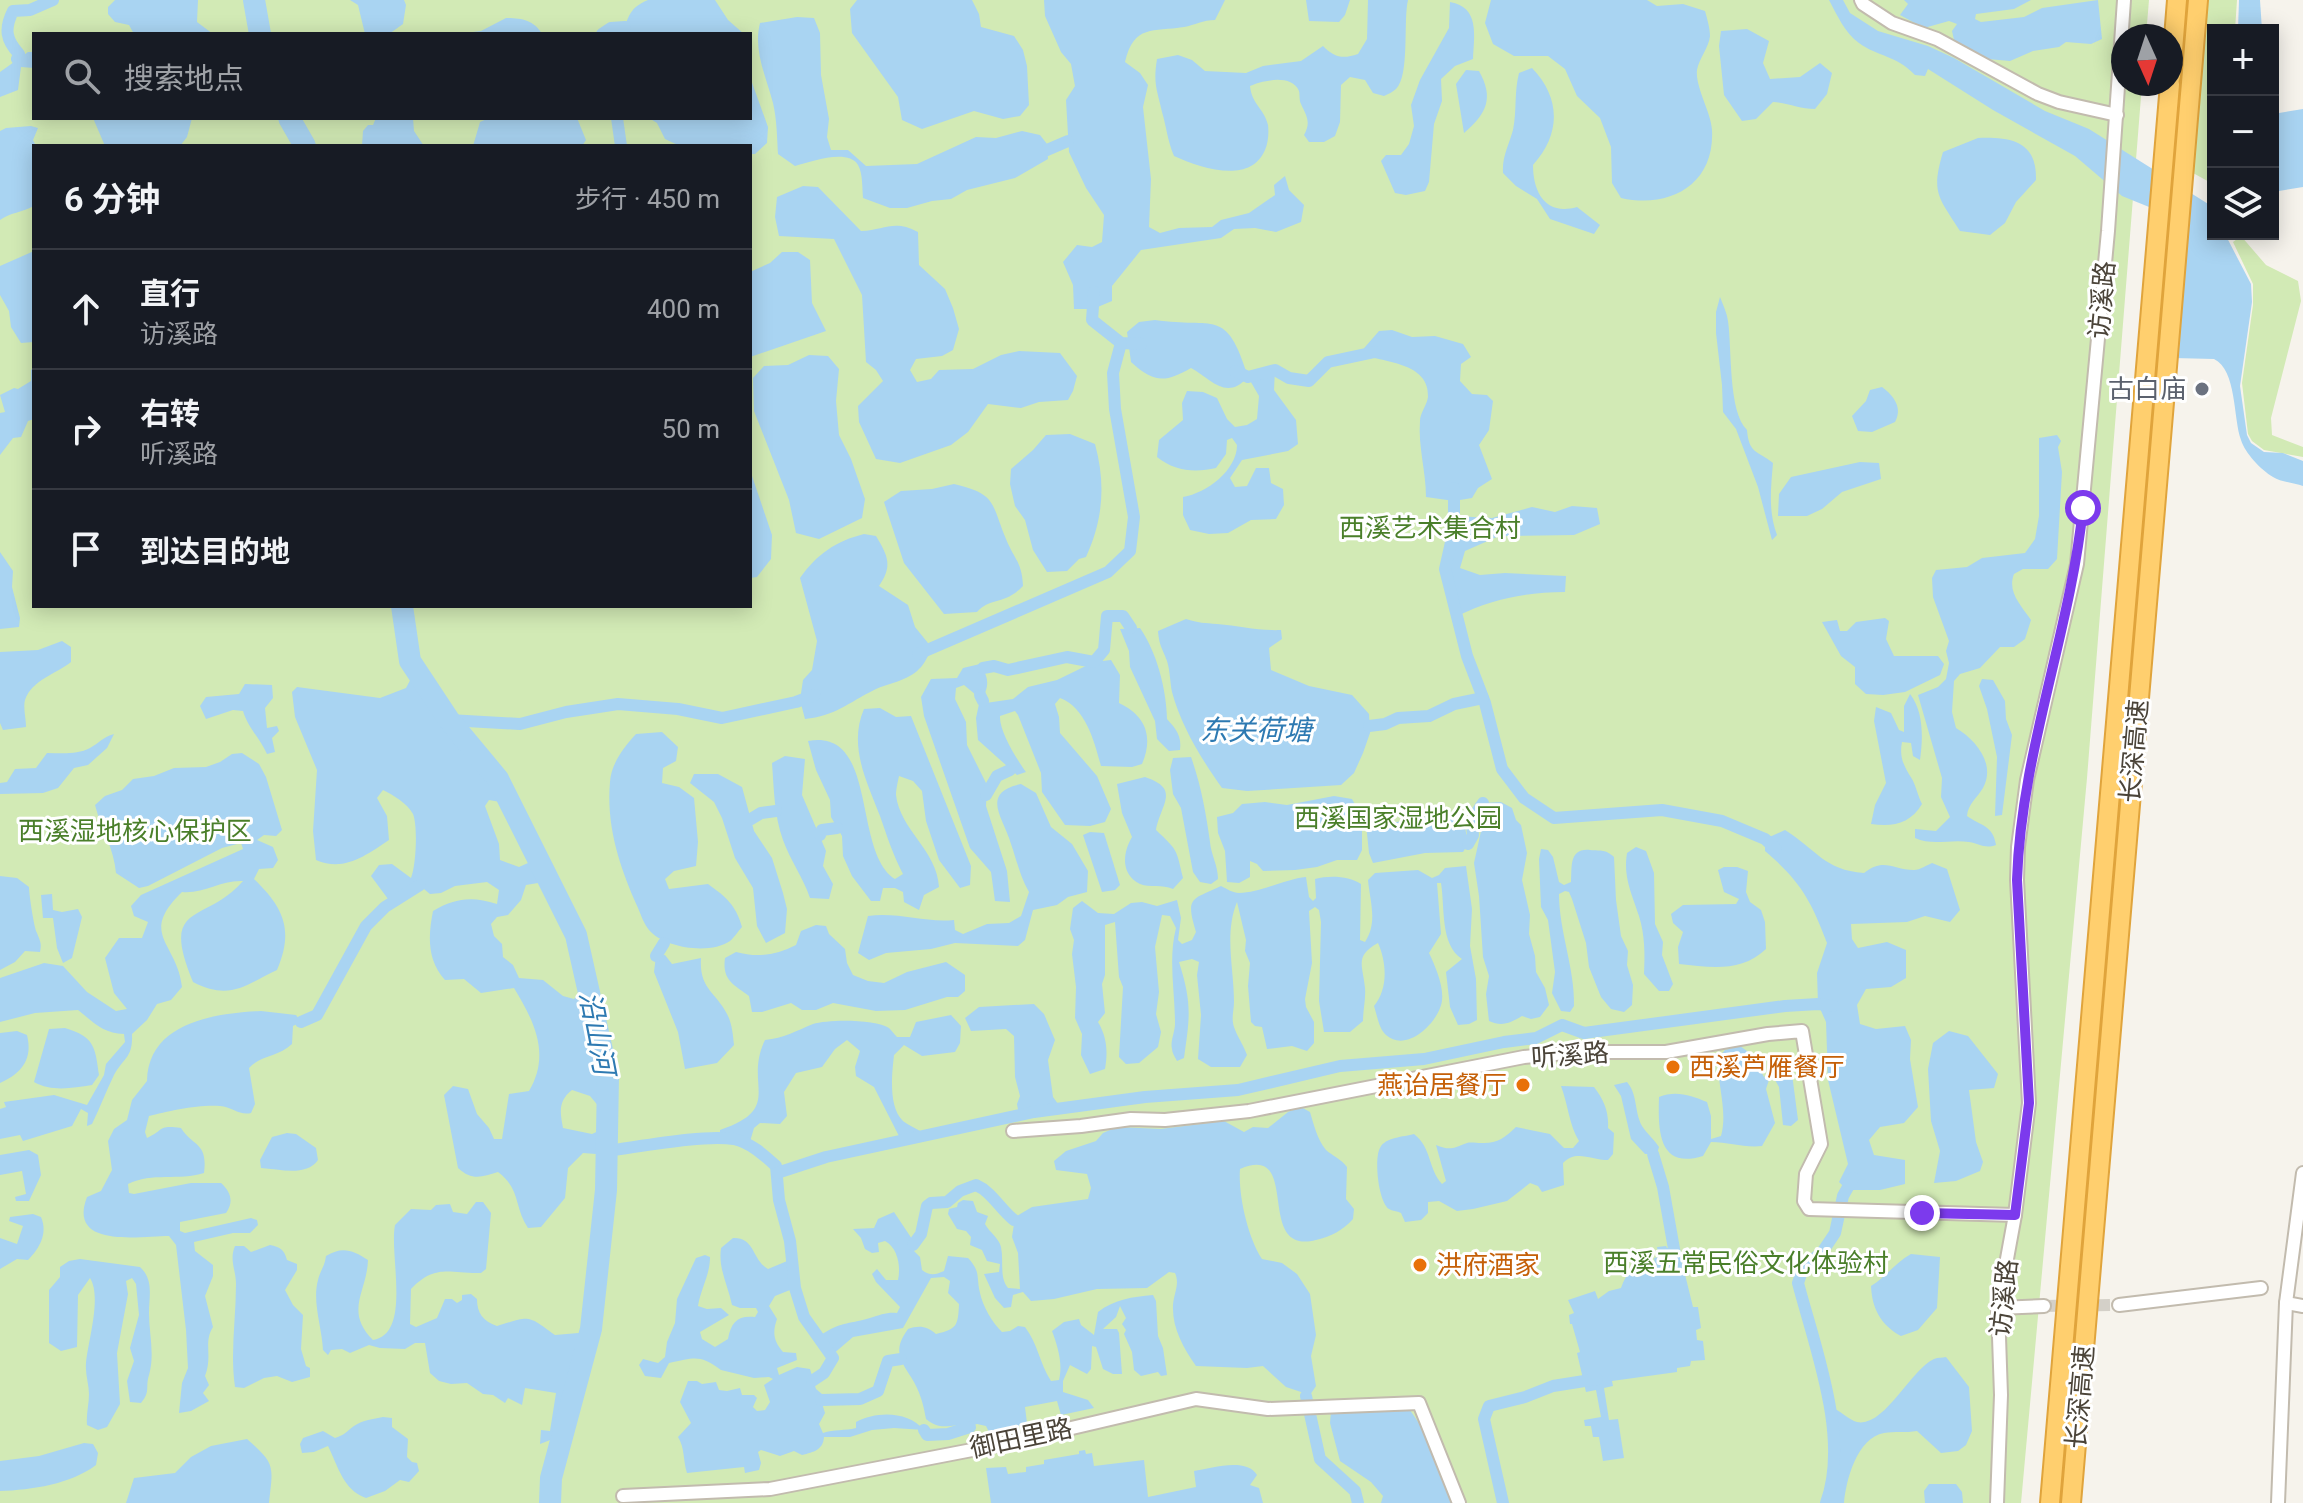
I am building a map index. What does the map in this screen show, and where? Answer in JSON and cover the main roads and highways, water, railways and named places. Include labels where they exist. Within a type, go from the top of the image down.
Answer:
[{"type":"highway","points":[[2175,24],[2177,0]]},
{"type":"highway","name":"长深高速","points":[[2071,1503],[2198,0]]},
{"type":"highway","name":"长深高速","points":[[2050,1503],[2169,96]]},
{"type":"water","points":[[115,0],[198,0],[197,22],[210,32],[133,32],[129,25],[115,22],[108,14],[108,7]]},
{"type":"water","points":[[350,0],[404,0],[403,24],[392,32],[365,32],[358,5]]},
{"type":"water","points":[[648,0],[715,0],[728,20],[742,32],[624,32],[631,13]]},
{"type":"water","points":[[857,0],[972,0],[981,27],[1014,36],[1023,50],[1029,105],[1020,116],[1003,119],[974,111],[922,129],[902,120],[898,97],[852,33],[850,9]]},
{"type":"water","points":[[1044,0],[1225,0],[1215,20],[1146,32],[1134,41],[1129,50],[1125,62],[1140,73],[1148,85],[1143,107],[1151,179],[1149,227],[1160,233],[1179,228],[1212,227],[1221,220],[1249,213],[1275,195],[1274,185],[1285,176],[1289,190],[1304,205],[1301,222],[1276,232],[1255,228],[1234,229],[1221,238],[1141,250],[1112,286],[1112,301],[1093,309],[1074,309],[1073,285],[1063,262],[1077,245],[1092,247],[1102,242],[1104,215],[1086,188],[1069,152],[1066,100],[1075,86],[1071,64],[1061,52],[1045,16]]},
{"type":"water","points":[[1306,0],[1350,0],[1339,22],[1309,21]]},
{"type":"water","points":[[1368,0],[1408,0],[1403,72],[1395,90],[1384,96],[1373,93],[1365,80],[1350,77],[1341,85],[1340,122],[1335,136],[1324,142],[1309,142],[1304,135],[1307,120],[1299,91],[1290,82],[1269,80],[1250,86],[1268,128],[1266,147],[1258,161],[1248,167],[1224,171],[1174,156],[1156,86],[1157,59],[1178,55],[1192,60],[1205,71],[1246,73],[1263,66],[1301,61],[1323,46],[1335,55],[1353,56],[1358,54],[1367,39]]},
{"type":"water","points":[[1491,0],[1647,0],[1657,6],[1683,4],[1705,11],[1710,36],[1697,77],[1712,130],[1711,149],[1697,179],[1686,189],[1656,200],[1621,198],[1612,183],[1611,147],[1600,118],[1577,96],[1565,69],[1548,56],[1514,56],[1493,44],[1485,23]]},
{"type":"water","points":[[1829,0],[1843,0],[1850,13],[1878,31],[1928,46],[1954,58],[2045,111],[2089,129],[2207,203],[2207,240],[2228,240],[2251,284],[2252,302],[2240,386],[2247,435],[2251,443],[2264,452],[2283,453],[2303,461],[2303,486],[2273,477],[2246,450],[2238,431],[2231,384],[2221,365],[2214,359],[2173,358],[2154,209],[2122,196],[2075,156],[1928,69],[1925,76],[1915,75],[1901,64],[1866,48],[1845,29]]},
{"type":"water","points":[[1904,0],[2031,0],[2014,9],[1976,14],[1975,19],[1981,22],[2024,17],[2042,8],[2098,0],[2102,39],[2091,44],[2066,42],[2059,47],[2033,51],[2010,61],[1988,59],[1954,40],[1952,31],[1957,24],[1949,21],[1924,28],[1900,15],[1908,4]]},
{"type":"water","points":[[2239,0],[2260,0],[2262,24],[2238,24]]},
{"type":"water","points":[[1450,2],[1460,5],[1471,16],[1473,59],[1455,66],[1441,79],[1442,101],[1434,124],[1429,182],[1425,191],[1406,195],[1395,193],[1381,161],[1386,155],[1401,155],[1409,144],[1414,126],[1411,105],[1420,80],[1449,28]]},
{"type":"water","points":[[797,17],[814,18],[820,33],[821,75],[831,150],[848,150],[866,166],[917,164],[976,137],[996,138],[1022,131],[1040,135],[1047,144],[1048,159],[1015,178],[967,190],[951,199],[907,208],[890,208],[863,198],[858,165],[846,157],[795,166],[778,154],[774,109],[761,63],[758,33],[760,23]]},
{"type":"water","points":[[506,18],[527,21],[540,32],[473,32]]},
{"type":"water","points":[[1747,29],[1769,41],[1763,63],[1770,79],[1800,77],[1820,63],[1832,73],[1827,94],[1815,109],[1773,102],[1756,119],[1742,121],[1724,95],[1719,46],[1721,31]]},
{"type":"water","points":[[32,52],[32,68],[21,67],[18,90],[0,97],[0,72]]},
{"type":"water","points":[[1532,68],[1548,91],[1554,116],[1549,141],[1533,165],[1536,185],[1549,205],[1566,209],[1577,207],[1600,225],[1594,234],[1550,219],[1537,199],[1516,186],[1503,173],[1513,130],[1519,73]]},
{"type":"water","points":[[1466,70],[1479,71],[1487,97],[1483,112],[1464,133],[1456,84]]},
{"type":"water","points":[[752,83],[768,127],[767,143],[755,154],[752,154],[752,144],[676,144],[665,139],[652,120],[752,120]]},
{"type":"water","points":[[2303,109],[2303,187],[2279,191],[2279,168],[2279,113]]},
{"type":"water","points":[[94,120],[191,120],[182,144],[104,144]]},
{"type":"water","points":[[375,120],[413,120],[414,131],[423,144],[362,144],[363,131],[368,125],[373,125]]},
{"type":"water","points":[[578,120],[586,140],[583,144],[474,144],[480,122]]},
{"type":"water","points":[[6,128],[38,128],[33,140],[35,144],[32,144],[32,207],[0,220],[0,131]]},
{"type":"water","points":[[1978,138],[2020,144],[2027,149],[2035,167],[2036,180],[2016,202],[2005,223],[1990,235],[1960,231],[1937,186],[1943,152]]},
{"type":"water","points":[[803,186],[818,187],[861,231],[902,226],[918,232],[919,265],[945,289],[959,329],[953,350],[942,356],[916,359],[910,370],[917,382],[931,379],[939,370],[973,369],[1001,355],[1019,351],[1060,353],[1077,376],[1068,400],[1039,402],[1021,408],[988,404],[968,432],[951,445],[900,463],[876,459],[859,422],[858,406],[883,381],[866,362],[862,295],[834,239],[779,236],[775,217],[777,197]]},
{"type":"water","points":[[32,252],[32,342],[21,343],[11,327],[9,311],[0,295],[0,266]]},
{"type":"water","points":[[782,252],[798,252],[810,260],[812,303],[826,331],[752,356],[752,271],[770,263]]},
{"type":"water","points":[[1720,297],[1728,321],[1737,409],[1752,448],[1773,463],[1771,508],[1777,535],[1772,540],[1758,487],[1736,429],[1723,412],[1716,333]]},
{"type":"water","points":[[1139,322],[1205,323],[1225,330],[1233,339],[1248,377],[1232,388],[1225,388],[1191,368],[1167,378],[1146,374],[1131,362],[1127,332]]},
{"type":"water","points":[[1392,330],[1412,337],[1435,336],[1463,344],[1471,357],[1461,364],[1460,381],[1472,394],[1487,395],[1493,401],[1489,430],[1479,445],[1492,479],[1478,488],[1472,498],[1454,501],[1426,497],[1420,418],[1428,397],[1427,385],[1413,370],[1403,365],[1359,354],[1379,331]]},
{"type":"water","points":[[809,355],[828,356],[839,369],[836,401],[839,435],[865,499],[862,518],[819,539],[796,533],[789,500],[754,411],[753,378],[764,366],[788,365]]},
{"type":"water","points":[[31,370],[32,420],[28,421],[21,437],[13,438],[0,455],[0,413],[5,412],[0,395],[31,381]]},
{"type":"water","points":[[1275,370],[1274,390],[1296,420],[1298,444],[1288,451],[1242,460],[1230,478],[1235,487],[1247,486],[1256,468],[1269,468],[1271,483],[1283,489],[1284,505],[1276,519],[1251,520],[1228,533],[1209,534],[1190,530],[1183,515],[1183,497],[1202,491],[1219,479],[1232,463],[1237,445],[1232,438],[1227,440],[1226,454],[1216,468],[1193,470],[1178,468],[1157,457],[1159,440],[1183,420],[1182,403],[1187,391],[1203,392],[1217,398],[1227,419],[1235,427],[1257,419],[1259,396],[1248,377]]},
{"type":"water","points":[[1882,387],[1896,403],[1898,412],[1895,422],[1872,432],[1858,431],[1852,416],[1866,401],[1870,390]]},
{"type":"water","points":[[1070,434],[1095,444],[1101,473],[1099,516],[1086,557],[1079,559],[1067,571],[1047,572],[1033,550],[1025,520],[1015,506],[1010,484],[1011,469],[1046,435]]},
{"type":"water","points":[[2057,435],[2061,441],[2058,447],[2062,472],[2057,559],[2048,569],[2023,569],[2014,574],[2012,581],[2016,598],[2031,620],[2025,639],[2014,647],[2000,647],[1980,668],[1960,674],[1954,681],[1952,712],[1956,728],[1977,746],[1987,770],[1983,788],[1967,816],[1992,833],[1996,845],[1915,838],[1915,829],[1936,831],[1950,817],[1941,797],[1942,778],[1918,695],[1938,687],[1946,679],[1949,663],[1946,651],[1949,641],[1933,597],[1932,578],[1936,570],[1967,567],[1982,558],[2025,553],[2035,539],[2039,516],[2039,438]]},
{"type":"water","points":[[1860,462],[1879,463],[1881,479],[1842,492],[1822,509],[1807,516],[1778,516],[1779,494],[1791,477]]},
{"type":"water","points":[[752,476],[772,535],[771,559],[757,577],[752,578]]},
{"type":"water","points":[[954,484],[978,492],[990,502],[1019,566],[1023,586],[977,612],[944,614],[904,563],[884,502],[901,491]]},
{"type":"water","points":[[1572,506],[1597,508],[1600,524],[1574,535],[1499,536],[1465,551],[1460,568],[1480,575],[1566,576],[1565,592],[1510,598],[1457,616],[1445,569],[1454,516],[1492,518],[1532,507],[1555,512]]},
{"type":"water","points":[[864,534],[876,536],[886,555],[886,573],[879,586],[908,605],[915,627],[932,648],[921,667],[909,676],[833,712],[805,719],[800,700],[803,680],[812,670],[817,641],[800,578],[828,550]]},
{"type":"water","points":[[0,552],[13,571],[12,587],[20,618],[19,627],[0,629]]},
{"type":"water","points":[[1885,618],[1889,621],[1886,639],[1894,656],[1938,656],[1944,664],[1940,675],[1905,692],[1883,695],[1866,694],[1855,684],[1855,667],[1841,656],[1822,622],[1837,620],[1840,631],[1847,631],[1856,622]]},
{"type":"water","name":"东关荷塘","points":[[1186,619],[1281,630],[1282,639],[1269,648],[1271,670],[1309,686],[1352,695],[1369,714],[1370,733],[1354,773],[1341,785],[1247,791],[1222,788],[1181,717],[1159,640],[1158,631]]},
{"type":"water","points":[[1140,628],[1156,660],[1165,695],[1167,719],[1178,733],[1180,750],[1169,751],[1157,739],[1155,721],[1130,667],[1129,651],[1120,629]]},
{"type":"water","points":[[62,641],[71,647],[71,662],[39,682],[28,693],[24,703],[26,727],[3,730],[0,723],[0,652],[38,650]]},
{"type":"water","points":[[1111,660],[1120,675],[1119,703],[1135,714],[1145,728],[1146,754],[1142,764],[1132,767],[1101,766],[1083,717],[1060,698],[1055,704],[1060,733],[1097,776],[1111,809],[1105,822],[1090,826],[1065,825],[1042,792],[1041,773],[1018,715],[1015,711],[1000,716],[1005,737],[1026,772],[1017,775],[978,740],[976,718],[979,704],[1013,699],[1028,687],[1057,680],[1094,662]]},
{"type":"water","points":[[980,664],[987,679],[984,695],[976,695],[964,685],[956,688],[955,699],[966,722],[967,745],[987,785],[986,806],[1007,871],[1010,902],[995,901],[991,872],[970,848],[924,716],[921,697],[931,679],[957,678],[963,668]]},
{"type":"water","points":[[416,669],[449,720],[498,779],[511,804],[489,800],[485,806],[499,844],[500,860],[519,867],[528,863],[532,846],[544,882],[526,885],[521,900],[508,915],[497,917],[491,924],[494,936],[502,944],[503,957],[513,965],[519,978],[543,980],[563,996],[574,999],[587,985],[598,1032],[606,1078],[607,1110],[600,1108],[590,1096],[572,1090],[564,1098],[561,1112],[563,1128],[592,1134],[607,1127],[606,1161],[596,1154],[583,1153],[568,1168],[565,1198],[541,1227],[528,1228],[514,1192],[498,1172],[473,1176],[458,1168],[444,1095],[453,1086],[468,1089],[477,1114],[494,1139],[502,1139],[509,1094],[529,1091],[539,1064],[533,1025],[514,988],[481,993],[464,979],[445,980],[432,956],[430,930],[433,911],[464,900],[497,904],[499,890],[487,882],[455,886],[441,893],[430,894],[419,885],[391,903],[371,876],[379,865],[392,864],[411,878],[416,827],[407,806],[383,790],[377,798],[387,816],[389,840],[363,857],[345,863],[316,860],[313,831],[317,770],[295,717],[292,692],[297,687],[380,698],[406,688]]},
{"type":"water","points":[[1982,679],[1993,680],[2005,701],[2006,719],[2012,735],[2002,815],[1995,816],[1997,757],[1979,686]]},
{"type":"water","points":[[245,684],[272,685],[273,698],[265,708],[267,728],[277,726],[279,731],[272,738],[275,752],[267,754],[243,711],[233,710],[206,719],[200,706],[206,697],[239,694]]},
{"type":"water","points":[[1910,694],[1920,717],[1920,760],[1913,756],[1911,743],[1902,742],[1901,753],[1922,804],[1912,816],[1900,823],[1871,824],[1875,805],[1886,783],[1874,721],[1876,707],[1891,713],[1899,730],[1904,732],[1904,706]]},
{"type":"water","points":[[880,708],[896,717],[911,716],[971,866],[970,885],[960,888],[939,860],[926,821],[922,791],[913,781],[899,776],[896,795],[899,807],[932,862],[939,887],[924,895],[919,910],[904,902],[903,892],[895,888],[883,888],[880,901],[871,901],[852,876],[843,856],[842,836],[831,817],[830,800],[816,770],[808,741],[830,742],[846,753],[862,795],[873,844],[882,865],[895,879],[903,874],[865,777],[859,750],[858,737],[864,709]]},
{"type":"water","points":[[662,732],[678,747],[676,761],[663,768],[662,783],[679,787],[694,798],[698,842],[696,866],[674,871],[665,879],[669,889],[708,884],[730,902],[742,927],[732,940],[711,948],[676,945],[649,930],[631,893],[612,831],[609,799],[616,762],[636,734]]},
{"type":"water","points":[[114,734],[107,748],[88,765],[74,768],[58,788],[43,793],[0,794],[0,783],[7,782],[15,769],[36,768],[47,753],[80,752]]},
{"type":"water","points":[[242,753],[259,764],[266,777],[282,830],[276,836],[264,835],[257,840],[273,847],[278,860],[273,868],[259,869],[254,879],[273,900],[283,920],[285,943],[277,970],[227,991],[206,988],[193,982],[181,938],[184,926],[191,917],[229,895],[243,881],[182,892],[169,907],[161,929],[182,987],[171,1000],[157,1004],[147,1020],[132,1034],[129,1053],[114,1075],[92,1124],[87,1126],[88,1113],[81,1109],[72,1126],[23,1141],[20,1135],[0,1139],[0,1109],[6,1107],[4,1102],[54,1095],[87,1105],[104,1075],[106,1064],[125,1042],[124,1034],[105,1030],[78,1010],[35,1013],[0,1022],[0,978],[44,963],[63,966],[87,992],[116,1011],[127,1009],[114,993],[105,958],[119,938],[142,938],[148,922],[134,916],[131,906],[141,895],[243,849],[241,843],[222,848],[139,888],[116,873],[113,855],[95,805],[105,796],[122,790],[133,779],[154,776],[174,768],[206,767],[232,754]]},
{"type":"water","points":[[785,756],[805,759],[802,795],[826,851],[823,866],[833,884],[829,899],[810,898],[780,831],[772,763]]},
{"type":"water","points":[[1191,757],[1218,874],[1218,879],[1211,884],[1200,882],[1193,872],[1181,808],[1173,794],[1170,770],[1173,758]]},
{"type":"water","points":[[694,774],[718,774],[742,787],[754,831],[772,858],[787,909],[785,933],[766,943],[757,926],[753,888],[735,858],[714,802],[690,783]]},
{"type":"water","points":[[1145,777],[1166,792],[1156,830],[1175,851],[1179,861],[1183,878],[1173,889],[1140,884],[1126,869],[1125,856],[1132,837],[1122,813],[1117,784]]},
{"type":"water","points":[[1021,784],[1036,793],[1051,827],[1072,844],[1088,871],[1087,892],[1068,897],[1057,905],[1033,910],[1025,940],[1018,946],[955,943],[931,949],[886,953],[869,960],[858,953],[868,916],[954,920],[955,930],[963,934],[987,924],[1009,923],[1021,916],[1029,892],[1000,816],[998,800],[1008,788]]},
{"type":"water","points":[[1334,796],[1352,799],[1362,817],[1362,850],[1357,860],[1337,860],[1295,870],[1263,871],[1250,861],[1250,877],[1239,883],[1227,882],[1225,851],[1218,833],[1217,817],[1233,813],[1242,804],[1265,802],[1287,805]]},
{"type":"water","points":[[1501,802],[1512,808],[1521,825],[1527,853],[1522,880],[1530,915],[1529,934],[1536,972],[1545,988],[1549,1005],[1540,1017],[1531,1019],[1522,1016],[1502,1024],[1489,1021],[1486,994],[1489,976],[1483,957],[1474,863],[1483,822],[1483,803]]},
{"type":"water","points":[[1440,814],[1463,816],[1468,844],[1463,852],[1425,853],[1373,863],[1366,824]]},
{"type":"water","points":[[1785,830],[1830,863],[1850,871],[1864,873],[1883,865],[1916,870],[1932,863],[1947,869],[1960,910],[1950,922],[1925,916],[1907,922],[1851,924],[1852,939],[1858,948],[1887,942],[1906,950],[1906,978],[1891,987],[1866,989],[1857,1005],[1860,1024],[1876,1029],[1905,1026],[1911,1040],[1910,1059],[1918,1107],[1904,1123],[1880,1127],[1869,1140],[1874,1155],[1905,1160],[1905,1184],[1880,1190],[1847,1190],[1839,1182],[1848,1164],[1828,1080],[1826,1022],[1818,1004],[1817,973],[1827,943],[1803,892],[1765,851],[1765,839]]},
{"type":"water","points":[[1104,833],[1120,885],[1115,890],[1102,892],[1083,835]]},
{"type":"water","points":[[1636,847],[1646,851],[1654,873],[1655,924],[1663,942],[1662,955],[1673,984],[1669,991],[1659,991],[1644,974],[1642,930],[1626,870],[1627,853]]},
{"type":"water","points":[[1541,849],[1548,850],[1553,857],[1559,882],[1564,885],[1571,882],[1573,859],[1578,852],[1603,851],[1614,857],[1621,936],[1628,951],[1627,965],[1633,985],[1632,1005],[1624,1012],[1611,1009],[1601,997],[1589,967],[1586,943],[1572,899],[1565,891],[1559,894],[1561,922],[1574,1006],[1570,1012],[1561,1011],[1552,993],[1555,972],[1548,920],[1541,907]]},
{"type":"water","points":[[1466,866],[1472,909],[1470,946],[1476,979],[1477,1020],[1458,1025],[1450,1007],[1446,972],[1462,959],[1450,945],[1441,883],[1437,883],[1441,934],[1429,953],[1440,980],[1442,1002],[1425,1029],[1401,1041],[1393,1040],[1382,1029],[1374,1006],[1382,992],[1385,976],[1378,943],[1366,952],[1362,962],[1365,992],[1363,1021],[1350,1032],[1324,1032],[1319,1001],[1321,922],[1319,910],[1315,907],[1309,911],[1312,963],[1305,999],[1314,1022],[1314,1043],[1307,1051],[1292,1046],[1267,1049],[1262,1027],[1251,1022],[1250,963],[1237,902],[1230,939],[1233,1024],[1247,1055],[1240,1067],[1211,1067],[1198,1059],[1201,1015],[1197,975],[1199,962],[1192,959],[1179,962],[1188,999],[1188,1020],[1184,1058],[1177,1061],[1172,1046],[1175,1024],[1172,963],[1176,928],[1170,916],[1162,915],[1155,947],[1159,992],[1156,1014],[1161,1032],[1158,1047],[1139,1063],[1126,1064],[1119,1057],[1123,987],[1119,977],[1115,922],[1105,925],[1105,975],[1102,984],[1105,1013],[1098,1022],[1105,1039],[1106,1063],[1105,1069],[1090,1074],[1081,1055],[1082,1034],[1075,1018],[1074,940],[1070,929],[1073,908],[1082,901],[1098,913],[1114,914],[1131,903],[1157,906],[1177,900],[1181,918],[1178,940],[1182,944],[1192,940],[1196,932],[1191,905],[1197,897],[1221,886],[1239,893],[1306,877],[1309,897],[1313,901],[1316,898],[1315,879],[1345,878],[1361,884],[1360,940],[1365,942],[1372,919],[1368,880],[1375,873],[1418,870],[1432,878],[1445,868]]},
{"type":"water","points":[[1724,867],[1748,871],[1746,892],[1750,902],[1761,910],[1765,922],[1766,949],[1746,962],[1725,967],[1679,964],[1678,947],[1683,932],[1673,923],[1671,914],[1683,905],[1736,904],[1739,899],[1724,892],[1718,870]]},
{"type":"water","points":[[0,876],[17,878],[29,887],[41,946],[40,952],[25,951],[15,962],[0,970]]},
{"type":"water","points":[[52,894],[53,910],[78,909],[82,917],[72,958],[63,963],[57,948],[53,918],[43,918],[41,895]]},
{"type":"water","points":[[816,925],[826,926],[829,934],[845,949],[853,975],[884,983],[907,972],[946,962],[965,975],[965,991],[958,997],[947,997],[905,1010],[876,1011],[833,1003],[816,1010],[802,1010],[791,1003],[752,1012],[749,996],[727,977],[725,958],[736,952],[759,955],[781,951],[796,945],[801,931]]},
{"type":"water","points":[[665,955],[672,964],[701,958],[705,983],[727,1014],[733,1033],[734,1045],[717,1063],[685,1069],[678,1032],[654,972],[656,956]]},
{"type":"water","points":[[1034,1004],[1044,1014],[1055,1040],[1048,1060],[1053,1097],[1061,1108],[1019,1115],[1014,1036],[1006,1029],[971,1031],[965,1018],[979,1007]]},
{"type":"water","points":[[261,1011],[296,1015],[301,1022],[293,1026],[292,1044],[249,1068],[255,1104],[251,1113],[212,1106],[184,1108],[149,1116],[145,1132],[147,1138],[164,1128],[181,1128],[202,1150],[204,1173],[146,1178],[128,1184],[129,1193],[134,1194],[191,1183],[221,1183],[230,1197],[226,1213],[180,1222],[180,1231],[185,1233],[251,1218],[257,1220],[258,1225],[250,1233],[233,1233],[194,1242],[195,1251],[213,1265],[213,1276],[205,1296],[213,1327],[205,1376],[209,1385],[203,1393],[209,1401],[191,1411],[179,1413],[182,1383],[188,1368],[176,1245],[169,1236],[125,1237],[97,1232],[87,1225],[84,1214],[87,1197],[101,1191],[112,1170],[108,1141],[114,1129],[127,1120],[132,1100],[147,1081],[150,1061],[159,1045],[172,1033],[205,1018]]},
{"type":"water","points":[[951,1015],[961,1026],[960,1043],[955,1052],[922,1056],[904,1045],[894,1055],[892,1090],[898,1115],[927,1135],[901,1140],[874,1087],[856,1076],[855,1067],[860,1051],[847,1040],[835,1049],[822,1067],[796,1073],[784,1092],[787,1116],[780,1124],[760,1123],[754,1128],[749,1145],[734,1139],[720,1139],[720,1130],[740,1122],[757,1104],[759,1056],[765,1040],[820,1022],[840,1021],[883,1025],[897,1037],[910,1037],[916,1022]]},
{"type":"water","points":[[65,1028],[82,1035],[92,1044],[99,1075],[92,1085],[55,1088],[34,1082],[49,1029]]},
{"type":"water","points":[[17,1031],[27,1035],[27,1058],[20,1070],[0,1083],[0,1033]]},
{"type":"water","points":[[1949,1031],[1968,1036],[1998,1074],[1994,1088],[1969,1090],[1976,1142],[1983,1162],[1980,1171],[1956,1181],[1934,1183],[1940,1151],[1931,1121],[1928,1069],[1933,1043]]},
{"type":"water","points":[[1740,1046],[1751,1054],[1764,1077],[1782,1065],[1792,1074],[1798,1120],[1791,1126],[1783,1125],[1779,1087],[1775,1080],[1769,1080],[1766,1089],[1775,1123],[1762,1146],[1711,1142],[1703,1156],[1688,1159],[1677,1157],[1669,1152],[1661,1134],[1659,1097],[1683,1094],[1707,1102],[1711,1116],[1711,1139],[1721,1136],[1723,1117],[1718,1058],[1725,1050]]},
{"type":"water","points":[[1627,1082],[1633,1092],[1642,1126],[1659,1147],[1657,1154],[1645,1154],[1631,1139],[1621,1096],[1614,1085]]},
{"type":"water","points":[[1561,1086],[1594,1087],[1598,1092],[1607,1111],[1608,1128],[1614,1133],[1613,1154],[1608,1160],[1573,1157],[1563,1163],[1564,1185],[1542,1192],[1530,1183],[1507,1201],[1473,1209],[1457,1211],[1439,1201],[1428,1202],[1428,1213],[1421,1220],[1405,1222],[1401,1213],[1390,1210],[1385,1204],[1378,1179],[1378,1153],[1382,1144],[1395,1138],[1414,1134],[1427,1152],[1442,1184],[1446,1181],[1436,1145],[1449,1148],[1496,1141],[1516,1127],[1550,1134],[1564,1148],[1573,1148],[1579,1141]]},
{"type":"water","points":[[1301,1107],[1310,1112],[1326,1150],[1347,1167],[1346,1199],[1354,1209],[1353,1219],[1327,1237],[1297,1240],[1286,1232],[1270,1171],[1259,1165],[1240,1169],[1240,1179],[1248,1228],[1262,1259],[1282,1263],[1297,1274],[1310,1294],[1316,1335],[1311,1356],[1316,1386],[1310,1395],[1286,1387],[1263,1366],[1196,1366],[1174,1322],[1175,1273],[1169,1272],[1147,1288],[1097,1289],[1031,1301],[1023,1292],[1013,1295],[1011,1307],[1004,1308],[995,1298],[984,1274],[999,1272],[1000,1264],[987,1261],[982,1250],[970,1245],[971,1237],[966,1231],[957,1229],[948,1214],[949,1209],[957,1207],[963,1200],[973,1201],[977,1212],[988,1216],[985,1224],[1001,1247],[1005,1284],[1008,1288],[1020,1289],[1018,1253],[1012,1237],[1015,1217],[1032,1207],[1088,1199],[1091,1188],[1087,1174],[1056,1170],[1054,1161],[1066,1151],[1096,1141],[1103,1133],[1117,1127],[1161,1129],[1224,1121],[1244,1132],[1253,1127],[1268,1128],[1288,1112]]},
{"type":"water","points":[[296,1134],[316,1148],[318,1160],[307,1169],[300,1170],[261,1168],[260,1160],[272,1137]]},
{"type":"water","points":[[29,1150],[38,1155],[41,1175],[29,1201],[16,1201],[15,1197],[26,1194],[22,1171],[0,1175],[0,1155]]},
{"type":"water","points":[[476,1202],[483,1202],[491,1213],[486,1269],[481,1273],[436,1273],[420,1281],[411,1289],[410,1324],[416,1327],[437,1318],[445,1299],[457,1303],[462,1300],[462,1295],[471,1294],[477,1299],[482,1316],[497,1326],[528,1319],[555,1335],[590,1332],[563,1435],[540,1444],[541,1430],[550,1431],[556,1393],[525,1388],[522,1405],[508,1398],[505,1403],[467,1383],[439,1381],[430,1373],[425,1343],[415,1343],[405,1349],[369,1345],[350,1353],[342,1349],[331,1350],[328,1355],[323,1350],[316,1288],[326,1256],[347,1250],[368,1260],[358,1310],[364,1330],[373,1340],[385,1335],[396,1309],[395,1225],[411,1209],[431,1210],[436,1205],[450,1204],[453,1212],[467,1214]]},
{"type":"water","points":[[894,1212],[912,1239],[914,1251],[920,1257],[925,1272],[933,1274],[944,1271],[948,1256],[968,1258],[976,1271],[981,1298],[991,1319],[1002,1332],[1018,1326],[1025,1327],[1051,1381],[1059,1380],[1060,1368],[1052,1331],[1064,1322],[1079,1319],[1081,1325],[1094,1335],[1098,1312],[1124,1299],[1153,1295],[1167,1375],[1161,1376],[1158,1372],[1141,1376],[1134,1370],[1132,1352],[1122,1324],[1126,1318],[1120,1306],[1116,1317],[1103,1329],[1117,1329],[1119,1333],[1122,1374],[1103,1369],[1096,1347],[1092,1346],[1091,1369],[1087,1374],[1070,1365],[1063,1381],[1063,1392],[1088,1400],[1094,1408],[1061,1415],[1057,1401],[1025,1407],[1027,1423],[1003,1431],[989,1432],[986,1426],[977,1424],[962,1429],[958,1425],[941,1426],[930,1422],[899,1354],[902,1338],[908,1329],[923,1327],[936,1334],[955,1325],[959,1304],[948,1293],[950,1281],[944,1277],[931,1278],[903,1328],[853,1337],[832,1355],[819,1336],[844,1324],[897,1313],[900,1307],[872,1274],[877,1269],[886,1280],[898,1280],[896,1253],[885,1241],[878,1243],[879,1252],[872,1253],[865,1249],[853,1229],[874,1228],[878,1219]]},
{"type":"water","points":[[33,1214],[41,1217],[43,1223],[43,1234],[36,1250],[28,1260],[17,1259],[0,1269],[0,1238],[17,1244],[23,1226],[9,1221],[10,1217]]},
{"type":"water","points":[[733,1238],[746,1241],[768,1269],[792,1259],[795,1288],[775,1296],[769,1306],[777,1319],[774,1333],[778,1345],[783,1352],[796,1353],[797,1360],[777,1368],[779,1375],[797,1367],[810,1369],[816,1389],[822,1394],[825,1413],[819,1424],[823,1433],[856,1428],[856,1422],[864,1418],[883,1415],[910,1419],[924,1430],[894,1428],[872,1430],[850,1437],[824,1437],[820,1448],[802,1455],[794,1451],[780,1456],[761,1450],[758,1452],[759,1470],[745,1473],[744,1467],[687,1473],[678,1437],[691,1423],[680,1402],[688,1381],[702,1384],[716,1382],[719,1390],[740,1388],[742,1395],[757,1398],[753,1407],[757,1411],[765,1410],[770,1402],[764,1385],[773,1379],[721,1370],[707,1361],[696,1359],[669,1363],[661,1378],[645,1376],[639,1365],[643,1359],[658,1363],[665,1357],[675,1323],[677,1299],[696,1258],[710,1257],[698,1306],[721,1308],[729,1315],[700,1332],[702,1339],[715,1347],[728,1339],[736,1321],[755,1317],[758,1312],[756,1308],[732,1305],[724,1277],[721,1248]]},
{"type":"water","points":[[270,1245],[281,1249],[287,1260],[297,1264],[297,1270],[285,1290],[303,1315],[301,1349],[306,1366],[310,1368],[310,1377],[292,1382],[277,1376],[264,1378],[244,1388],[235,1387],[236,1284],[233,1251],[235,1246],[244,1246],[251,1252]]},
{"type":"water","points":[[1678,1246],[1693,1307],[1698,1307],[1701,1328],[1696,1330],[1697,1340],[1703,1341],[1705,1360],[1691,1361],[1690,1366],[1677,1368],[1677,1372],[1612,1381],[1613,1386],[1604,1388],[1609,1420],[1618,1419],[1624,1458],[1603,1461],[1599,1437],[1593,1437],[1591,1426],[1585,1426],[1584,1420],[1601,1417],[1596,1390],[1586,1392],[1577,1353],[1580,1352],[1570,1324],[1569,1315],[1574,1313],[1568,1300],[1595,1291],[1598,1299],[1609,1291],[1621,1288],[1634,1270],[1655,1265],[1654,1258],[1659,1257],[1657,1247]]},
{"type":"water","points":[[1911,1254],[1940,1257],[1937,1308],[1918,1330],[1901,1336],[1879,1316],[1871,1286]]},
{"type":"water","points":[[80,1259],[140,1267],[150,1288],[152,1359],[146,1395],[141,1403],[130,1402],[127,1381],[134,1361],[130,1348],[139,1315],[136,1284],[132,1278],[126,1281],[128,1294],[117,1353],[120,1404],[107,1427],[98,1430],[87,1425],[89,1394],[86,1363],[95,1307],[90,1278],[78,1295],[77,1347],[61,1351],[49,1343],[49,1290],[60,1277],[60,1267]]},
{"type":"water","points":[[1946,1357],[1969,1387],[1972,1431],[1966,1445],[1958,1451],[1941,1453],[1917,1431],[1888,1432],[1875,1436],[1855,1461],[1844,1503],[1826,1503],[1833,1482],[1830,1407],[1854,1421],[1867,1421],[1887,1407],[1925,1365],[1936,1358]]},
{"type":"water","points":[[1409,1409],[1435,1454],[1451,1503],[1381,1503],[1383,1496],[1371,1482],[1340,1461],[1330,1423],[1331,1411]]},
{"type":"water","points":[[392,1418],[392,1427],[408,1439],[407,1457],[417,1463],[419,1471],[409,1482],[400,1480],[385,1491],[366,1498],[347,1483],[328,1446],[302,1453],[300,1444],[303,1438],[323,1431],[335,1438],[361,1422]]},
{"type":"water","points":[[247,1439],[268,1460],[271,1473],[269,1503],[126,1503],[134,1478],[175,1473],[191,1457],[211,1446]]},
{"type":"water","points":[[84,1443],[93,1444],[98,1453],[96,1465],[86,1472],[51,1485],[0,1491],[0,1461],[39,1456]]},
{"type":"water","points":[[1085,1450],[1086,1454],[1092,1453],[1094,1466],[1144,1460],[1148,1497],[1196,1487],[1194,1471],[1228,1465],[1245,1466],[1257,1475],[1250,1485],[1259,1488],[1263,1503],[991,1503],[986,1468],[1006,1467],[1008,1474],[1026,1472],[1026,1467],[1044,1464],[1044,1460],[1079,1454],[1079,1451]]},
{"type":"water","points":[[1929,1484],[1956,1484],[1962,1492],[1963,1503],[1925,1503],[1924,1491]]},
{"type":"waterway","points":[[17,59],[19,54],[8,34],[13,11],[30,10],[53,0]]},
{"type":"waterway","name":"沿山河","points":[[254,0],[260,32]]},
{"type":"waterway","points":[[605,32],[611,28],[625,27]]},
{"type":"waterway","name":"沿山河","points":[[290,120],[304,144]]},
{"type":"waterway","points":[[617,120],[621,144]]},
{"type":"waterway","points":[[1047,150],[1068,141]]},
{"type":"waterway","points":[[1094,292],[1092,320],[1121,343],[1141,344]]},
{"type":"waterway","points":[[918,654],[1108,572],[1130,551],[1134,517],[1115,409],[1113,373],[1121,343]]},
{"type":"waterway","points":[[1235,371],[1248,377],[1275,370],[1289,378],[1309,381],[1328,362],[1375,352]]},
{"type":"waterway","points":[[1454,488],[1454,529],[1445,569],[1467,656],[1485,703],[1502,769],[1524,798],[1554,818],[1662,810],[1722,821],[1765,839],[1776,849]]},
{"type":"waterway","name":"沿山河","points":[[402,608],[410,661],[449,720],[498,779],[576,935],[608,1077],[606,1190],[591,1329],[551,1478],[550,1503]]},
{"type":"waterway","points":[[983,668],[994,666],[1008,670],[1067,657],[1094,662],[1104,650],[1107,616],[1123,616],[1131,628]]},
{"type":"waterway","points":[[449,720],[520,724],[566,712],[618,704],[678,709],[722,718],[815,695]]},
{"type":"waterway","points":[[980,695],[983,701]]},
{"type":"waterway","points":[[1369,726],[1398,718],[1429,716],[1454,704],[1483,698]]},
{"type":"waterway","points":[[986,795],[997,776],[1010,770]]},
{"type":"waterway","points":[[1468,844],[1473,835],[1474,818],[1483,803]]},
{"type":"waterway","points":[[751,819],[761,813],[776,811]]},
{"type":"waterway","points":[[820,835],[822,830],[837,828]]},
{"type":"waterway","points":[[301,1022],[317,1015],[366,926],[385,907],[420,885]]},
{"type":"waterway","points":[[656,956],[664,943]]},
{"type":"waterway","points":[[777,1173],[826,1157],[1034,1112],[1145,1097],[1238,1090],[1340,1066],[1424,1059],[1536,1038],[1562,1025],[1584,1033],[1785,1006],[1833,1006]]},
{"type":"waterway","points":[[606,1151],[689,1140],[734,1139],[752,1146],[776,1166],[795,1288],[804,1317],[833,1358],[824,1373],[812,1381]]},
{"type":"waterway","points":[[1653,1154],[1663,1187],[1676,1260]]},
{"type":"waterway","points":[[1826,1503],[1832,1478],[1832,1422],[1821,1364],[1798,1283],[1803,1268],[1823,1251],[1835,1233],[1843,1196],[1853,1178]]},
{"type":"waterway","points":[[913,1245],[921,1234],[927,1206],[947,1202],[960,1191],[976,1185],[1014,1220]]},
{"type":"waterway","points":[[821,1400],[860,1399],[878,1391],[888,1361],[901,1359]]},
{"type":"waterway","points":[[1503,1503],[1484,1419],[1489,1406],[1553,1386],[1597,1379]]},
{"type":"waterway","points":[[1306,1396],[1320,1459],[1355,1491],[1358,1503]]},
{"type":"waterway","points":[[924,1430],[927,1435],[948,1434],[970,1427]]},
{"type":"tunnel","points":[[2044,1306],[2119,1305]]},
{"type":"place","name":"古白庙","points":[[2202,389]]},
{"type":"place","name":"西溪芦雁餐厅","points":[[1673,1067]]},
{"type":"place","name":"燕诒居餐厅","points":[[1523,1085]]},
{"type":"place","name":"洪府酒家","points":[[1420,1265]]},
{"type":"park label","name":"西溪艺术集合村","points":[[1430,528]]},
{"type":"park label","name":"西溪国家湿地公园","points":[[1398,818]]},
{"type":"park label","name":"西溪湿地核心保护区","points":[[135,831]]},
{"type":"park label","name":"西溪五常民俗文化体验村","points":[[1746,1263]]}]
